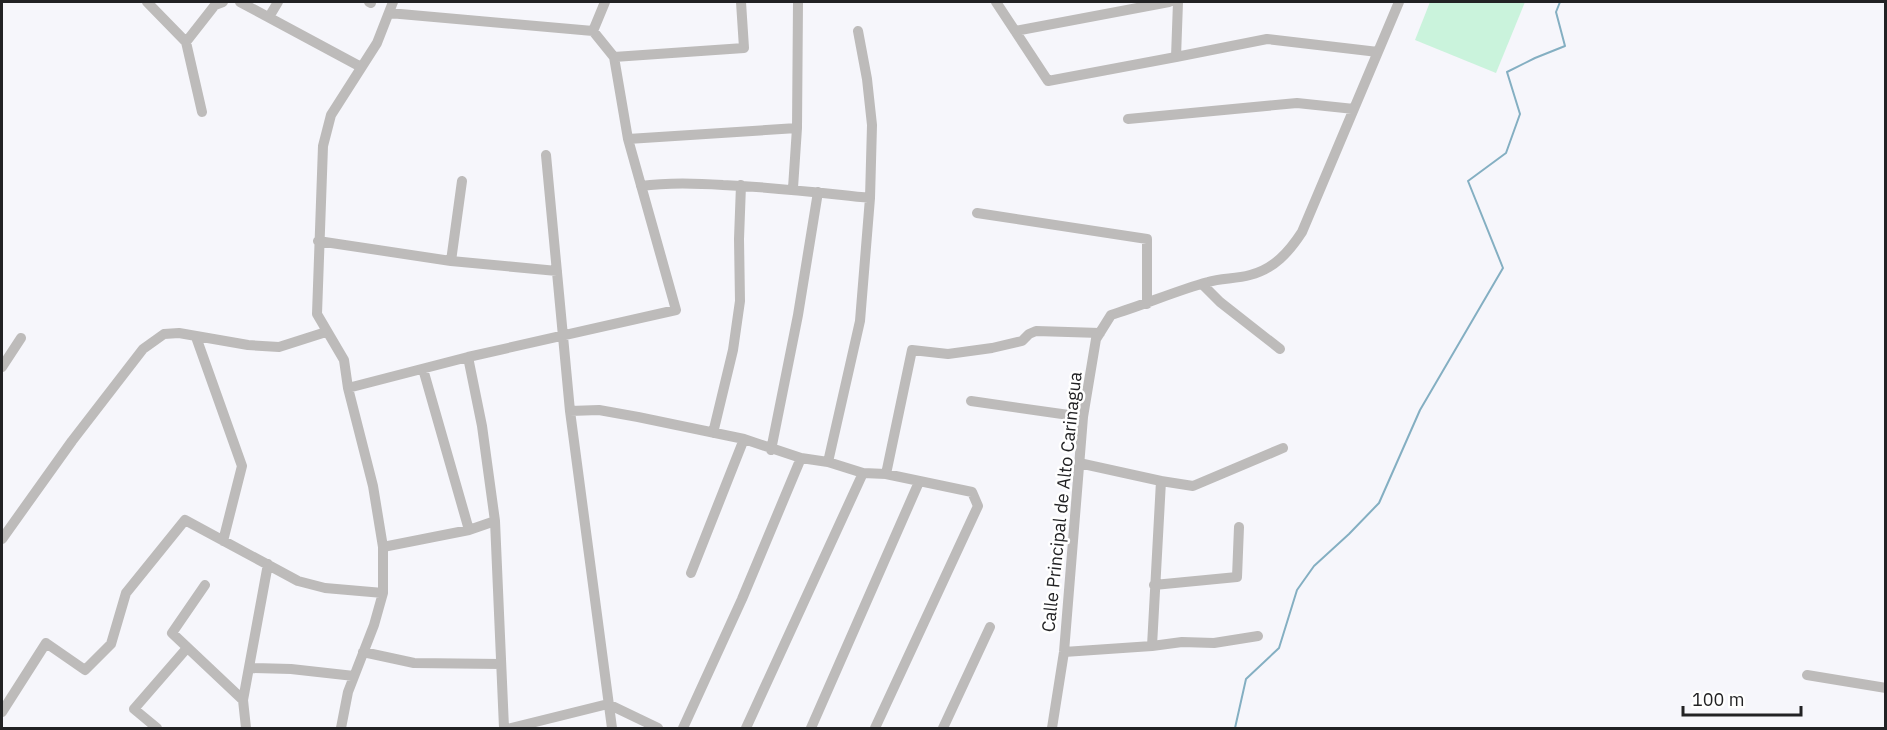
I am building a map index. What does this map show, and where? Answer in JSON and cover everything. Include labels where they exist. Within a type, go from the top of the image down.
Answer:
[{"type":"street","points":[[147,2],[186,42],[202,112]]},
{"type":"street","points":[[186,42],[215,5],[222,2]]},
{"type":"street","points":[[240,2],[361,67]]},
{"type":"street","points":[[269,17],[278,2]]},
{"type":"street","points":[[340,729],[354,676],[374,625],[383,593],[384,547],[373,486],[348,388],[344,360],[317,314],[323,146],[331,115],[377,44],[393,2]]},
{"type":"street","points":[[593,31],[605,2]]},
{"type":"street","points":[[614,57],[744,48],[741,2]]},
{"type":"street","points":[[793,188],[797,129],[798,2]]},
{"type":"street","points":[[996,2],[1048,81],[1267,39],[1378,52]]},
{"type":"street","points":[[1015,31],[1169,2]]},
{"type":"street","points":[[1176,57],[1178,2]]},
{"type":"street","name":"Calle Principal de Alto Carinagua","points":[[1052,729],[1064,652],[1083,417],[1096,339],[1111,315],[1202,284],[1251,275],[1274,264],[1288,253],[1302,232],[1399,2]]},
{"type":"street","points":[[348,388],[468,357],[676,310],[628,139],[614,57],[593,31],[389,14]]},
{"type":"street","points":[[828,462],[860,321],[870,198],[872,125],[867,79],[858,31]]},
{"type":"street","points":[[1128,119],[1298,103],[1354,110]]},
{"type":"street","points":[[628,139],[797,129]]},
{"type":"street","points":[[546,155],[570,411],[612,729]]},
{"type":"street","points":[[452,261],[462,181]]},
{"type":"street","points":[[641,186],[669,182],[741,185],[793,188],[870,198]]},
{"type":"street","points":[[713,433],[733,350],[740,301],[741,185]]},
{"type":"street","points":[[771,450],[798,315],[818,192]]},
{"type":"street","points":[[977,213],[1147,239],[1147,304]]},
{"type":"street","points":[[318,241],[452,261],[557,271]]},
{"type":"street","points":[[1202,284],[1220,302],[1281,349]]},
{"type":"street","points":[[886,474],[912,351],[948,354],[992,348],[1022,341],[1036,331],[1100,333]]},
{"type":"street","points":[[2,539],[72,441],[143,349],[165,334],[179,333],[248,345],[279,347],[326,332]]},
{"type":"street","points":[[196,337],[242,466],[223,541]]},
{"type":"street","points":[[2,367],[21,338]]},
{"type":"street","points":[[468,357],[482,426],[495,521],[504,729]]},
{"type":"street","points":[[423,369],[469,530]]},
{"type":"street","points":[[971,401],[1083,417]]},
{"type":"street","points":[[570,411],[599,410],[744,439],[771,450],[801,458],[972,492],[978,506],[875,729]]},
{"type":"street","points":[[691,573],[744,439]]},
{"type":"street","points":[[1079,464],[1193,486],[1283,448]]},
{"type":"street","points":[[683,729],[742,599],[801,458]]},
{"type":"street","points":[[746,729],[863,472]]},
{"type":"street","points":[[1152,646],[1161,481]]},
{"type":"street","points":[[811,729],[919,482]]},
{"type":"street","points":[[2,712],[46,643],[85,670],[111,644],[126,593],[185,520],[298,581],[325,588],[383,593]]},
{"type":"street","points":[[384,547],[469,530],[495,521]]},
{"type":"street","points":[[1154,585],[1237,577],[1239,527]]},
{"type":"street","points":[[246,729],[243,700],[268,564]]},
{"type":"street","points":[[205,585],[172,633],[243,700]]},
{"type":"street","points":[[943,729],[990,627]]},
{"type":"street","points":[[1064,652],[1182,642],[1214,643],[1258,636]]},
{"type":"street","points":[[157,729],[134,709],[187,648]]},
{"type":"street","points":[[363,652],[414,663],[501,664]]},
{"type":"street","points":[[249,668],[291,669],[354,676]]},
{"type":"street","points":[[1807,675],[1886,688]]},
{"type":"street","points":[[511,729],[608,704],[658,729]]},
{"type":"green space","points":[[1430,2],[1525,2],[1496,73],[1415,40]]},
{"type":"waterway","points":[[1235,728],[1246,679],[1279,648],[1297,590],[1314,566],[1379,503],[1420,410],[1503,268],[1468,181],[1506,153],[1520,114],[1507,72],[1565,46],[1556,12],[1560,2]]}]
